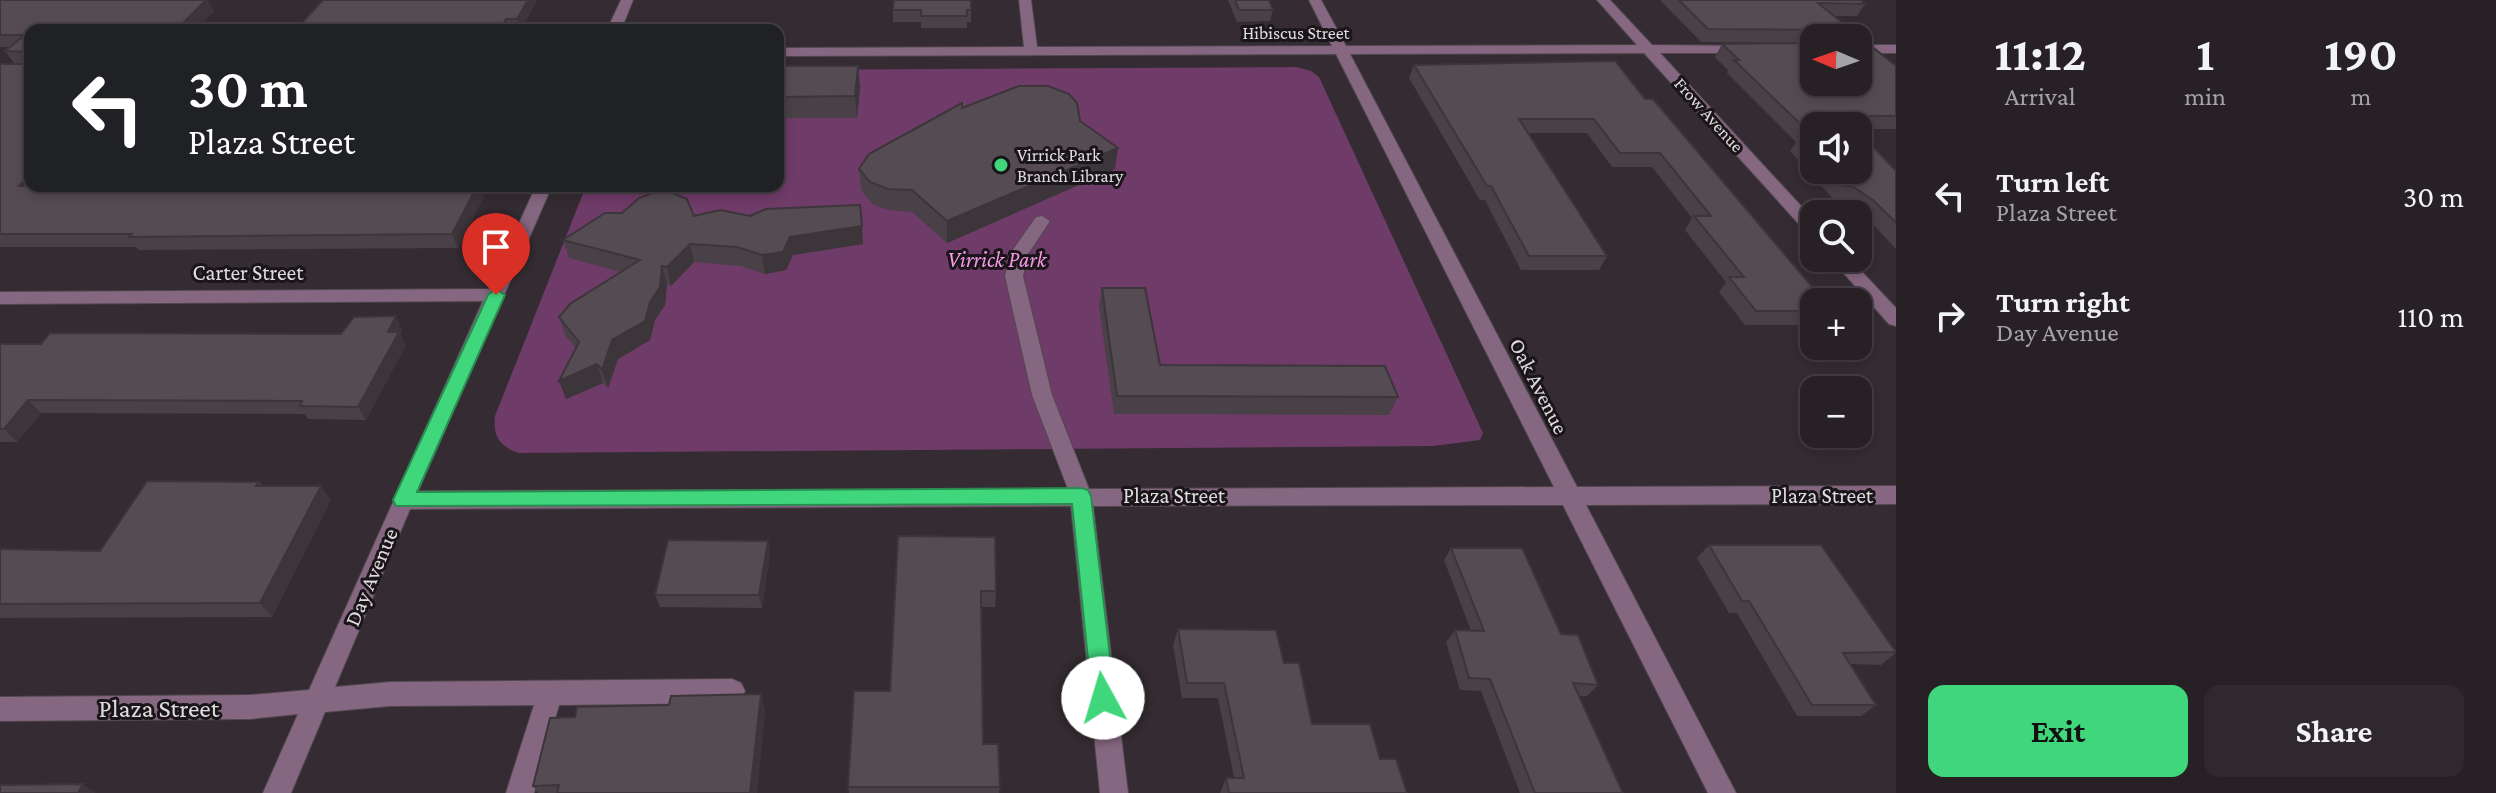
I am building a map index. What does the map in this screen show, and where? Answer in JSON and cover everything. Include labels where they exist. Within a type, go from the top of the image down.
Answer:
[{"type":"street","points":[[617,24],[627,0]]},
{"type":"street","points":[[1025,0],[1031,51]]},
{"type":"street","name":"Oak Avenue","points":[[1315,0],[1722,793]]},
{"type":"street","name":"Frow Avenue","points":[[1603,0],[1800,215]]},
{"type":"street","name":"Hibiscus Street","points":[[784,52],[1769,49]]},
{"type":"street","points":[[1872,49],[1896,49]]},
{"type":"street","name":"Day Avenue","points":[[277,793],[403,500],[541,192]]},
{"type":"street","points":[[1042,221],[1019,254],[1014,276],[1042,395],[1081,496],[1114,793]]},
{"type":"street","points":[[1852,272],[1896,320]]},
{"type":"street","name":"Carter Street","points":[[0,298],[496,295]]},
{"type":"street","name":"Plaza Street","points":[[403,500],[1896,495]]},
{"type":"street","name":"Plaza Street","points":[[0,709],[250,707],[390,694],[732,691]]},
{"type":"street","points":[[520,793],[550,693]]},
{"type":"green space","name":"Virrick Park","points":[[1296,67],[1311,71],[1319,77],[1483,433],[1480,440],[1433,446],[518,453],[506,447],[496,435],[495,416],[584,192],[784,192],[784,70]]},
{"type":"building","points":[[0,0],[206,0],[182,24],[24,24],[24,35],[0,35]]},
{"type":"building","points":[[323,0],[528,0],[517,19],[506,19],[504,24],[301,24]]},
{"type":"building","points":[[894,0],[971,0],[971,10],[967,10],[967,16],[921,16],[921,10],[893,10]]},
{"type":"building","points":[[1235,0],[1269,0],[1273,10],[1239,10]]},
{"type":"building","points":[[1679,0],[1861,0],[1865,4],[1818,3],[1844,24],[1800,24],[1800,30],[1708,29]]},
{"type":"building","points":[[24,36],[24,52],[5,51]]},
{"type":"building","points":[[1800,43],[1800,96],[1872,96],[1872,47],[1896,66],[1896,116],[1872,116],[1872,112],[1800,112],[1800,124],[1734,60],[1739,60],[1722,44]]},
{"type":"building","points":[[24,52],[24,181],[19,186],[24,186],[24,192],[474,192],[452,234],[129,237],[132,234],[0,234],[0,64],[23,64]]},
{"type":"building","points":[[1615,61],[1645,99],[1653,99],[1813,288],[1800,288],[1800,311],[1756,311],[1729,277],[1744,277],[1694,216],[1711,216],[1660,153],[1620,153],[1594,119],[1519,119],[1607,256],[1529,256],[1491,186],[1487,186],[1414,65]]},
{"type":"building","points":[[784,66],[858,66],[855,96],[784,97]]},
{"type":"building","points":[[1019,86],[1048,86],[1069,94],[1077,103],[1080,121],[1118,148],[947,221],[912,190],[888,189],[870,182],[859,169],[869,154],[962,103],[962,108]]},
{"type":"building","points":[[1872,146],[1896,171],[1896,223],[1873,200],[1852,186],[1842,184],[1872,184]]},
{"type":"building","points":[[655,192],[670,192],[687,199],[694,216],[720,210],[750,216],[766,209],[860,205],[862,226],[790,237],[783,252],[762,255],[737,247],[690,244],[667,267],[662,266],[660,287],[650,302],[645,321],[612,340],[602,370],[597,364],[559,381],[579,342],[559,317],[570,304],[640,260],[563,240],[605,213],[622,213],[639,198]]},
{"type":"building","points":[[1102,288],[1145,288],[1160,365],[1385,366],[1398,397],[1117,396]]},
{"type":"building","points":[[396,316],[388,332],[399,332],[358,407],[300,406],[302,401],[28,400],[4,429],[0,429],[0,344],[41,344],[50,333],[341,334],[354,317]]},
{"type":"building","points":[[147,481],[321,486],[260,603],[0,604],[0,549],[100,551]]},
{"type":"building","points":[[898,536],[995,537],[996,591],[981,591],[983,744],[998,744],[1000,787],[848,787],[854,691],[890,691]]},
{"type":"building","points":[[668,540],[768,541],[759,595],[655,595]]},
{"type":"building","points":[[1709,545],[1821,545],[1896,652],[1843,653],[1876,705],[1812,705],[1749,601],[1742,601]]},
{"type":"building","points":[[1451,548],[1522,548],[1561,634],[1578,635],[1598,685],[1573,683],[1623,793],[1535,793],[1490,679],[1469,678],[1455,630],[1484,631]]},
{"type":"building","points":[[1178,629],[1276,630],[1284,663],[1299,663],[1312,724],[1370,724],[1380,759],[1396,759],[1407,793],[1229,793],[1226,778],[1244,778],[1224,683],[1187,683]]},
{"type":"building","points":[[761,694],[750,793],[557,793],[559,785],[533,786],[550,718],[575,717],[577,707],[669,705],[671,696]]},
{"type":"building","points":[[83,784],[78,793],[0,793],[0,785]]},
{"type":"place","name":"Virrick Park Branch Library","points":[[1001,165]]},
{"type":"route","points":[[496,295],[403,500],[1081,496],[1103,698]]}]
